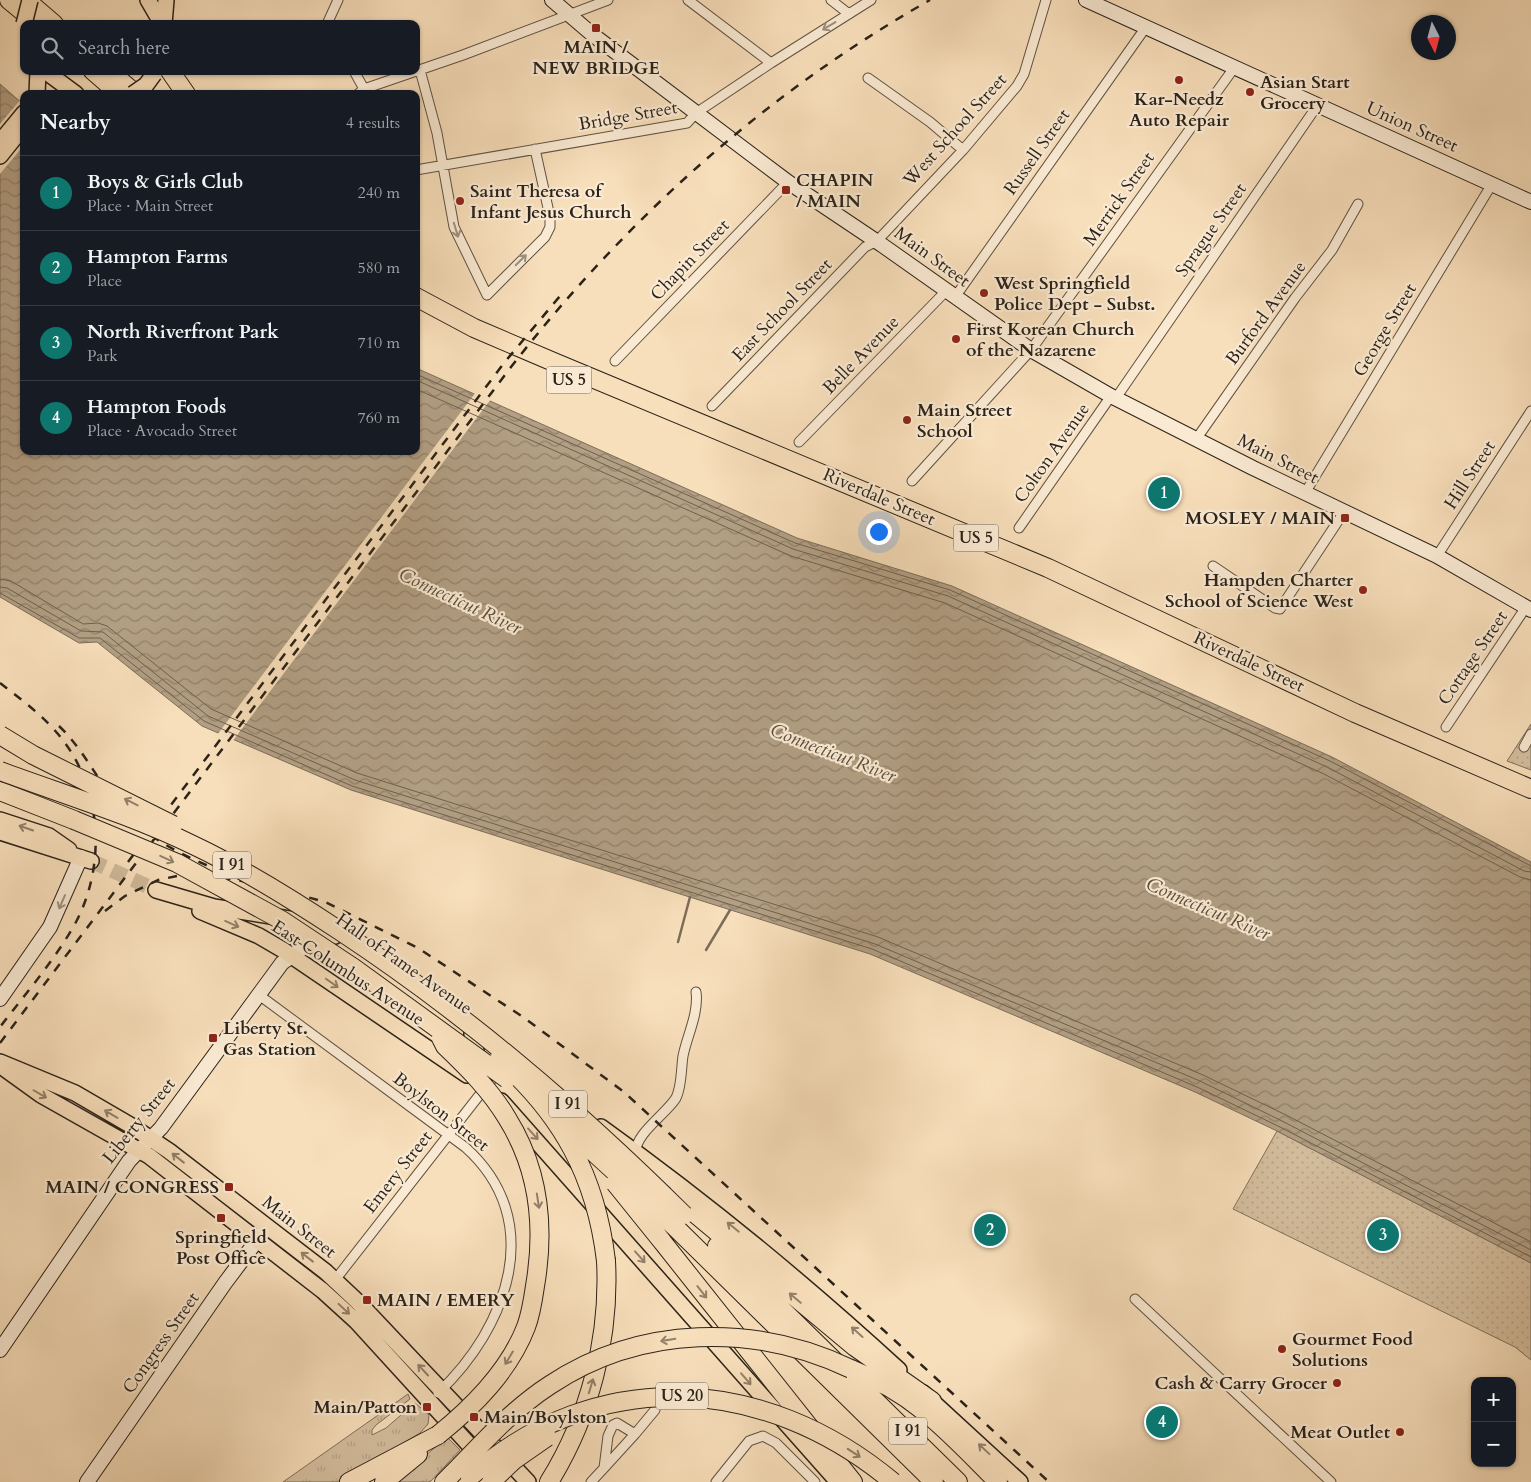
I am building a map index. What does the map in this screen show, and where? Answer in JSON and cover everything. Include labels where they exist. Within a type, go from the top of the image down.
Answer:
[{"type":"highway","points":[[9,0],[32,20]]},
{"type":"highway","points":[[26,0],[49,20]]},
{"type":"highway","points":[[0,7],[20,28]]},
{"type":"highway","points":[[98,75],[114,90]]},
{"type":"highway","points":[[114,75],[131,90]]},
{"type":"highway","points":[[164,75],[181,90]]},
{"type":"highway","name":"Riverdale Street","points":[[420,299],[474,328],[524,350],[1048,568],[1355,713],[1531,788]]},
{"type":"highway","name":"Riverdale Street","points":[[420,311],[521,360],[1051,580],[1378,734],[1531,800]]},
{"type":"highway","points":[[0,735],[33,756],[119,796],[178,828],[215,850],[247,873]]},
{"type":"highway","name":"I 91","points":[[0,771],[84,800],[167,833],[247,873],[339,930],[443,1002],[630,1154],[683,1217],[934,1482]]},
{"type":"highway","points":[[45,788],[183,850],[262,893],[387,974],[491,1052],[540,1100],[560,1127],[574,1149],[594,1198],[606,1261],[605,1319],[595,1372],[575,1431],[550,1481]]},
{"type":"highway","name":"I 91","points":[[0,791],[150,850],[229,890],[330,951],[436,1026],[683,1217],[958,1482]]},
{"type":"highway","points":[[384,1482],[462,1416],[493,1382],[526,1327],[538,1273],[540,1229],[533,1178],[515,1131],[491,1095],[445,1046],[436,1026]]},
{"type":"highway","points":[[518,1088],[602,1168],[853,1482]]},
{"type":"highway","points":[[683,1217],[855,1347],[932,1401]]},
{"type":"highway","name":"US 20","points":[[465,1475],[516,1411],[545,1388],[592,1362],[634,1347],[677,1338],[737,1337],[796,1347],[893,1388],[917,1404],[964,1455],[998,1482]]},
{"type":"highway","points":[[491,1482],[529,1448],[568,1425],[615,1408],[670,1396]]},
{"type":"highway","name":"US 20","points":[[444,1482],[465,1475],[523,1438],[572,1414],[613,1403],[670,1396],[726,1400],[780,1414],[838,1443],[893,1482]]},
{"type":"highway","points":[[349,1482],[438,1435]]},
{"type":"highway","points":[[964,1455],[983,1482]]},
{"type":"main road","points":[[25,20],[30,0]]},
{"type":"main road","points":[[148,0],[160,20]]},
{"type":"main road","points":[[164,20],[166,0]]},
{"type":"main road","name":"Main Street","points":[[552,0],[571,14],[593,36],[788,182],[877,241],[1031,350],[1114,397],[1305,494],[1436,556],[1529,608]]},
{"type":"main road","points":[[558,0],[571,14]]},
{"type":"main road","name":"Union Street","points":[[1086,0],[1531,202]]},
{"type":"main road","points":[[37,90],[38,75]]},
{"type":"main road","points":[[50,75],[71,90]]},
{"type":"main road","points":[[140,90],[157,75]]},
{"type":"main road","points":[[0,142],[20,118]]},
{"type":"main road","points":[[0,156],[20,132]]},
{"type":"main road","points":[[0,820],[48,836],[86,859]]},
{"type":"main road","points":[[0,832],[86,859]]},
{"type":"main road","points":[[0,999],[50,927],[86,859]]},
{"type":"main road","name":"Hall of Fame Avenue","points":[[156,890],[214,907],[302,921],[322,929],[355,949],[472,1034],[630,1154],[716,1213],[801,1283],[1020,1482]]},
{"type":"main road","name":"East Columbus Avenue","points":[[156,890],[176,902],[259,936],[292,956],[486,1088],[530,1131],[838,1482]]},
{"type":"main road","name":"Liberty Street","points":[[0,1350],[129,1161],[151,1138],[282,963],[300,950],[306,941],[322,929]]},
{"type":"main road","points":[[453,1066],[465,1064],[473,1056],[476,1045],[472,1034]]},
{"type":"main road","name":"Main Street","points":[[0,1063],[81,1096],[151,1138],[335,1280],[528,1482]]},
{"type":"main road","name":"Main Street","points":[[0,1063],[34,1090],[140,1150],[346,1311],[503,1482]]},
{"type":"main road","name":"Congress Street","points":[[88,1482],[267,1227]]},
{"type":"street","points":[[329,20],[338,0]]},
{"type":"street","points":[[535,149],[550,217],[550,227],[545,237],[487,295],[457,235],[435,125],[420,70],[608,0]]},
{"type":"street","points":[[688,0],[771,63]]},
{"type":"street","points":[[831,0],[849,14]]},
{"type":"street","name":"Bridge Street","points":[[420,169],[687,123],[696,113],[871,0]]},
{"type":"street","name":"West School Street","points":[[877,241],[1010,97],[1022,78],[1046,0]]},
{"type":"street","name":"Russell Street","points":[[951,294],[1146,27]]},
{"type":"street","name":"Merrick Street","points":[[912,481],[1031,350],[1234,68]]},
{"type":"street","points":[[355,75],[360,90]]},
{"type":"street","points":[[366,90],[407,75]]},
{"type":"street","points":[[868,78],[930,122],[963,150]]},
{"type":"street","name":"Sprague Street","points":[[1114,397],[1318,106]]},
{"type":"street","name":"Chapin Street","points":[[615,361],[788,182]]},
{"type":"street","name":"George Street","points":[[1305,494],[1492,184]]},
{"type":"street","name":"Burford Avenue","points":[[1197,438],[1295,298],[1332,250],[1358,204]]},
{"type":"street","name":"East School Street","points":[[712,406],[865,247],[877,241]]},
{"type":"street","name":"Belle Avenue","points":[[799,442],[951,294]]},
{"type":"street","name":"Colton Avenue","points":[[1019,528],[1114,397]]},
{"type":"street","name":"Hill Street","points":[[1436,556],[1531,411]]},
{"type":"street","points":[[1214,566],[1275,608],[1280,609],[1344,512]]},
{"type":"street","name":"Cottage Street","points":[[1446,727],[1529,608]]},
{"type":"street","points":[[1524,746],[1531,734]]},
{"type":"street","points":[[630,1154],[639,1140],[674,1100],[678,1092],[686,1046],[696,1006],[696,992]]},
{"type":"street","name":"Boylston Street","points":[[259,995],[448,1134],[474,1155],[496,1183],[506,1210],[511,1244],[506,1284],[492,1324],[475,1352],[429,1402]]},
{"type":"street","name":"Emery Street","points":[[335,1280],[506,1060]]},
{"type":"street","points":[[1135,1299],[1331,1482]]},
{"type":"street","points":[[591,1482],[655,1410]]},
{"type":"street","points":[[604,1468],[608,1436],[613,1425],[618,1423],[624,1425],[635,1434]]},
{"type":"street","points":[[716,1482],[746,1444],[757,1437],[772,1440],[815,1482]]},
{"type":"green space","points":[[1531,724],[1531,770],[1507,761]]},
{"type":"green space","points":[[1277,1131],[1531,1263],[1531,1360],[1515,1347],[1233,1209]]},
{"type":"green space","points":[[408,1394],[410,1399],[376,1425],[372,1430],[372,1435],[386,1428],[415,1403],[429,1415],[428,1424],[420,1433],[337,1482],[283,1482]]},
{"type":"green space","points":[[447,1437],[460,1450],[430,1482],[395,1482]]},
{"type":"water","name":"Connecticut River","points":[[0,84],[20,102],[20,455],[420,455],[420,370],[797,538],[952,586],[1332,757],[1531,862],[1531,1263],[1277,1131],[1195,1092],[870,954],[351,790],[202,726],[97,642],[79,643],[0,597]]},
{"type":"pier","points":[[20,100],[20,150],[0,174],[0,124]]},
{"type":"pier","points":[[476,392],[491,399],[232,742],[217,735]]},
{"type":"waterway","points":[[678,942],[690,897]]},
{"type":"waterway","points":[[706,950],[730,910]]},
{"type":"tunnel","points":[[91,861],[156,890]]},
{"type":"railway","points":[[0,1043],[511,367],[602,260],[702,162],[756,118],[870,36],[930,0]]},
{"type":"railway","points":[[128,862],[504,363],[560,296]]},
{"type":"railway","points":[[0,683],[33,709],[62,739],[75,759],[85,781],[92,804],[95,828],[92,877],[86,900],[76,922],[50,963],[0,1027]]},
{"type":"railway","points":[[59,726],[76,745],[119,806],[142,829],[169,847],[228,874]]},
{"type":"railway","points":[[105,911],[125,896],[158,880],[182,875],[214,876],[264,885],[325,902],[418,948],[523,1017],[624,1092],[1049,1482]]},
{"type":"place","name":"MAIN / NEW BRIDGE","points":[[596,28]]},
{"type":"place","name":"Kar-Needz Auto Repair","points":[[1179,80]]},
{"type":"place","name":"Asian Start Grocery","points":[[1250,92]]},
{"type":"place","name":"CHAPIN / MAIN","points":[[786,190]]},
{"type":"place","name":"Saint Theresa of Infant Jesus Church","points":[[460,201]]},
{"type":"place","name":"West Springfield Police Dept - Subst.","points":[[984,293]]},
{"type":"place","name":"First Korean Church of the Nazarene","points":[[956,339]]},
{"type":"place","name":"Main Street School","points":[[907,420]]},
{"type":"place","name":"Boys & Girls Club","points":[[1164,493]]},
{"type":"place","name":"MOSLEY / MAIN","points":[[1345,518]]},
{"type":"place","name":"Hampden Charter School of Science West","points":[[1363,590]]},
{"type":"place","name":"Liberty St. Gas Station","points":[[213,1038]]},
{"type":"place","name":"MAIN / CONGRESS","points":[[229,1187]]},
{"type":"place","name":"Springfield Post Office","points":[[221,1218]]},
{"type":"place","name":"Hampton Farms","points":[[990,1230]]},
{"type":"place","name":"North Riverfront Park","points":[[1383,1235]]},
{"type":"place","name":"MAIN / EMERY","points":[[367,1300]]},
{"type":"place","name":"Gourmet Food Solutions","points":[[1282,1349]]},
{"type":"place","name":"Cash & Carry Grocer","points":[[1337,1383]]},
{"type":"place","name":"Main/Patton","points":[[427,1407]]},
{"type":"place","name":"Main/Boylston","points":[[474,1417]]},
{"type":"place","name":"Hampton Foods","points":[[1162,1422]]},
{"type":"place","name":"Meat Outlet","points":[[1400,1432]]}]
